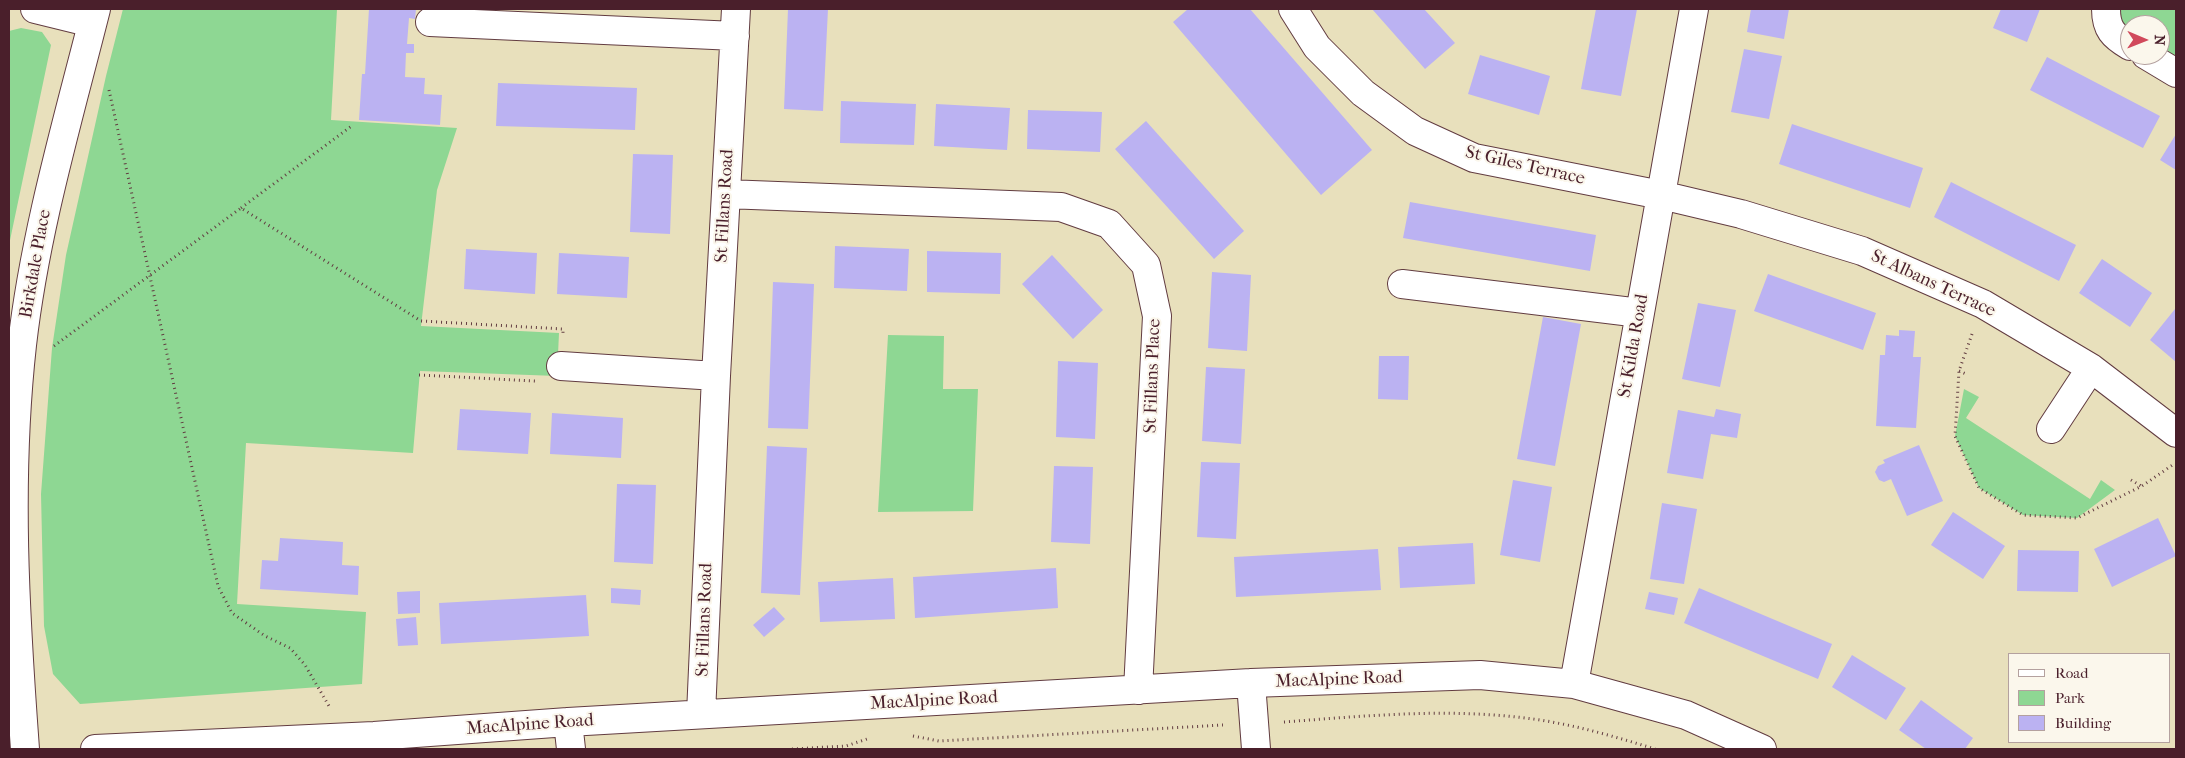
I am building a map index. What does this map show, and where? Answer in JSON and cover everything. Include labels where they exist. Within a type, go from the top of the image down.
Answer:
[{"type":"street","name":"Birkdale Place","points":[[25,749],[13,568],[15,442],[22,346],[18,312],[94,16],[35,9]]},
{"type":"street","name":"St Fillans Road","points":[[701,714],[716,376],[736,9]]},
{"type":"street","name":"St Giles Terrace","points":[[1293,9],[1318,46],[1363,93],[1415,130],[1474,158],[1661,195]]},
{"type":"street","name":"St Kilda Road","points":[[1574,684],[1694,9]]},
{"type":"street","points":[[2106,9],[2106,24],[2120,40]]},
{"type":"street","points":[[430,22],[735,36]]},
{"type":"street","points":[[2163,65],[2176,73]]},
{"type":"street","name":"St Fillans Place","points":[[726,194],[1062,207],[1109,224],[1146,265],[1157,316],[1138,690]]},
{"type":"street","name":"St Albans Terrace","points":[[1661,195],[1741,214],[1862,251],[1983,304],[2091,368],[2176,433]]},
{"type":"street","points":[[1402,284],[1640,314]]},
{"type":"street","points":[[562,366],[716,376]]},
{"type":"street","points":[[2051,429],[2091,368]]},
{"type":"street","name":"MacAlpine Road","points":[[95,749],[346,738],[568,722],[1251,683],[1480,675],[1574,684],[1686,715],[1762,749]]},
{"type":"street","points":[[1251,683],[1256,749]]},
{"type":"street","points":[[568,722],[570,749]]},
{"type":"path","points":[[108,85],[218,586],[232,613],[265,636],[290,648],[305,665],[346,738]]},
{"type":"path","points":[[22,346],[52,348],[353,125]]},
{"type":"path","points":[[241,208],[421,321],[563,330],[560,382],[419,375]]},
{"type":"path","points":[[1983,304],[1960,371],[1955,436],[1979,488],[2023,514],[2077,518],[2142,486],[2176,462]]},
{"type":"path","points":[[1960,371],[1966,374]]},
{"type":"path","points":[[2131,480],[2142,486]]},
{"type":"green space","points":[[123,9],[337,9],[331,120],[457,128],[437,190],[421,326],[559,333],[557,376],[420,371],[413,453],[246,443],[237,604],[366,612],[362,684],[80,704],[53,674],[44,626],[41,494],[52,348],[66,255]]},
{"type":"green space","points":[[2120,9],[2176,9],[2176,60],[2170,57],[2170,15],[2121,15]]},
{"type":"green space","points":[[21,28],[42,32],[51,45],[9,245],[9,31]]},
{"type":"green space","points":[[888,335],[944,336],[943,389],[978,389],[973,511],[878,512]]},
{"type":"green space","points":[[1964,389],[1979,397],[1966,418],[2090,499],[2101,480],[2115,490],[2077,518],[2023,515],[1979,488],[1955,436]]},
{"type":"building","points":[[369,9],[416,9],[415,19],[409,18],[407,44],[414,44],[414,53],[406,53],[405,77],[425,78],[424,94],[442,95],[440,125],[359,120],[362,74],[365,74]]},
{"type":"building","points":[[788,9],[828,9],[823,111],[784,109]]},
{"type":"building","points":[[1188,9],[1250,9],[1372,150],[1321,195],[1173,22]]},
{"type":"building","points":[[1372,9],[1424,9],[1455,43],[1425,69]]},
{"type":"building","points":[[1596,9],[1637,9],[1621,96],[1581,89]]},
{"type":"building","points":[[1751,9],[1789,9],[1784,39],[1747,32]]},
{"type":"building","points":[[2001,9],[2040,9],[2027,42],[1993,28]]},
{"type":"building","points":[[1744,49],[1782,56],[1769,119],[1731,112]]},
{"type":"building","points":[[1480,55],[1550,76],[1539,115],[1468,94]]},
{"type":"building","points":[[2047,57],[2160,116],[2143,148],[2030,90]]},
{"type":"building","points":[[498,83],[637,88],[635,130],[496,126]]},
{"type":"building","points":[[841,101],[916,104],[914,145],[840,143]]},
{"type":"building","points":[[936,104],[1010,108],[1007,150],[934,146]]},
{"type":"building","points":[[1028,110],[1102,112],[1100,152],[1027,149]]},
{"type":"building","points":[[1146,121],[1244,231],[1214,259],[1115,149]]},
{"type":"building","points":[[1792,124],[1923,168],[1910,208],[1779,164]]},
{"type":"building","points":[[2176,134],[2176,170],[2160,160]]},
{"type":"building","points":[[633,154],[673,155],[670,234],[630,232]]},
{"type":"building","points":[[1951,182],[2076,245],[2059,281],[1934,217]]},
{"type":"building","points":[[1410,202],[1596,235],[1590,271],[1403,238]]},
{"type":"building","points":[[835,246],[909,249],[907,291],[834,288]]},
{"type":"building","points":[[466,249],[537,253],[535,294],[464,289]]},
{"type":"building","points":[[927,251],[1001,253],[1000,294],[927,292]]},
{"type":"building","points":[[559,253],[629,257],[627,298],[557,294]]},
{"type":"building","points":[[1052,255],[1103,310],[1073,339],[1022,284]]},
{"type":"building","points":[[2102,259],[2152,293],[2130,327],[2079,293]]},
{"type":"building","points":[[1212,272],[1251,275],[1247,351],[1208,348]]},
{"type":"building","points":[[1768,274],[1876,313],[1863,350],[1754,311]]},
{"type":"building","points":[[773,282],[814,284],[808,429],[768,428]]},
{"type":"building","points":[[1698,303],[1736,310],[1720,387],[1682,379]]},
{"type":"building","points":[[2176,310],[2176,362],[2150,340]]},
{"type":"building","points":[[1543,317],[1581,324],[1555,466],[1517,459]]},
{"type":"building","points":[[1899,330],[1915,331],[1913,357],[1921,357],[1916,428],[1876,426],[1880,355],[1885,355],[1886,335],[1899,336]]},
{"type":"building","points":[[1379,356],[1409,356],[1408,400],[1378,399]]},
{"type":"building","points":[[1058,361],[1098,363],[1095,439],[1056,437]]},
{"type":"building","points":[[1206,367],[1245,369],[1241,444],[1202,441]]},
{"type":"building","points":[[460,409],[531,413],[528,454],[457,450]]},
{"type":"building","points":[[1716,409],[1741,414],[1737,438],[1711,434],[1703,479],[1667,473],[1678,410],[1714,417]]},
{"type":"building","points":[[552,413],[623,418],[621,458],[550,454]]},
{"type":"building","points":[[1919,445],[1943,501],[1907,516],[1891,479],[1884,482],[1879,480],[1875,472],[1878,466],[1885,463],[1883,460]]},
{"type":"building","points":[[767,446],[807,448],[800,595],[761,593]]},
{"type":"building","points":[[1201,462],[1240,463],[1236,539],[1197,537]]},
{"type":"building","points":[[1054,466],[1093,467],[1090,544],[1051,542]]},
{"type":"building","points":[[1513,480],[1552,487],[1540,562],[1500,555]]},
{"type":"building","points":[[617,484],[656,485],[653,564],[614,562]]},
{"type":"building","points":[[1662,503],[1697,509],[1684,584],[1650,579]]},
{"type":"building","points":[[1953,512],[2005,546],[1983,579],[1931,545]]},
{"type":"building","points":[[2158,518],[2176,556],[2112,587],[2094,549]]},
{"type":"building","points":[[280,538],[343,542],[342,565],[359,566],[358,595],[260,589],[262,560],[278,561]]},
{"type":"building","points":[[1473,543],[1475,584],[1400,588],[1398,547]]},
{"type":"building","points":[[1378,549],[1381,590],[1236,597],[1234,557]]},
{"type":"building","points":[[2018,550],[2079,551],[2078,592],[2017,591]]},
{"type":"building","points":[[1056,568],[1058,608],[915,618],[913,577]]},
{"type":"building","points":[[893,578],[895,619],[820,622],[818,582]]},
{"type":"building","points":[[611,588],[641,590],[640,605],[611,603]]},
{"type":"building","points":[[1699,588],[1832,644],[1818,679],[1684,623]]},
{"type":"building","points":[[420,591],[420,613],[398,614],[397,592]]},
{"type":"building","points":[[1649,592],[1678,598],[1674,615],[1645,609]]},
{"type":"building","points":[[586,595],[589,636],[441,644],[439,603]]},
{"type":"building","points":[[774,607],[785,619],[764,637],[753,625]]},
{"type":"building","points":[[416,617],[418,645],[398,646],[396,619]]},
{"type":"building","points":[[1852,655],[1906,688],[1886,720],[1832,687]]},
{"type":"building","points":[[1921,700],[1973,738],[1965,749],[1926,749],[1899,730]]}]
